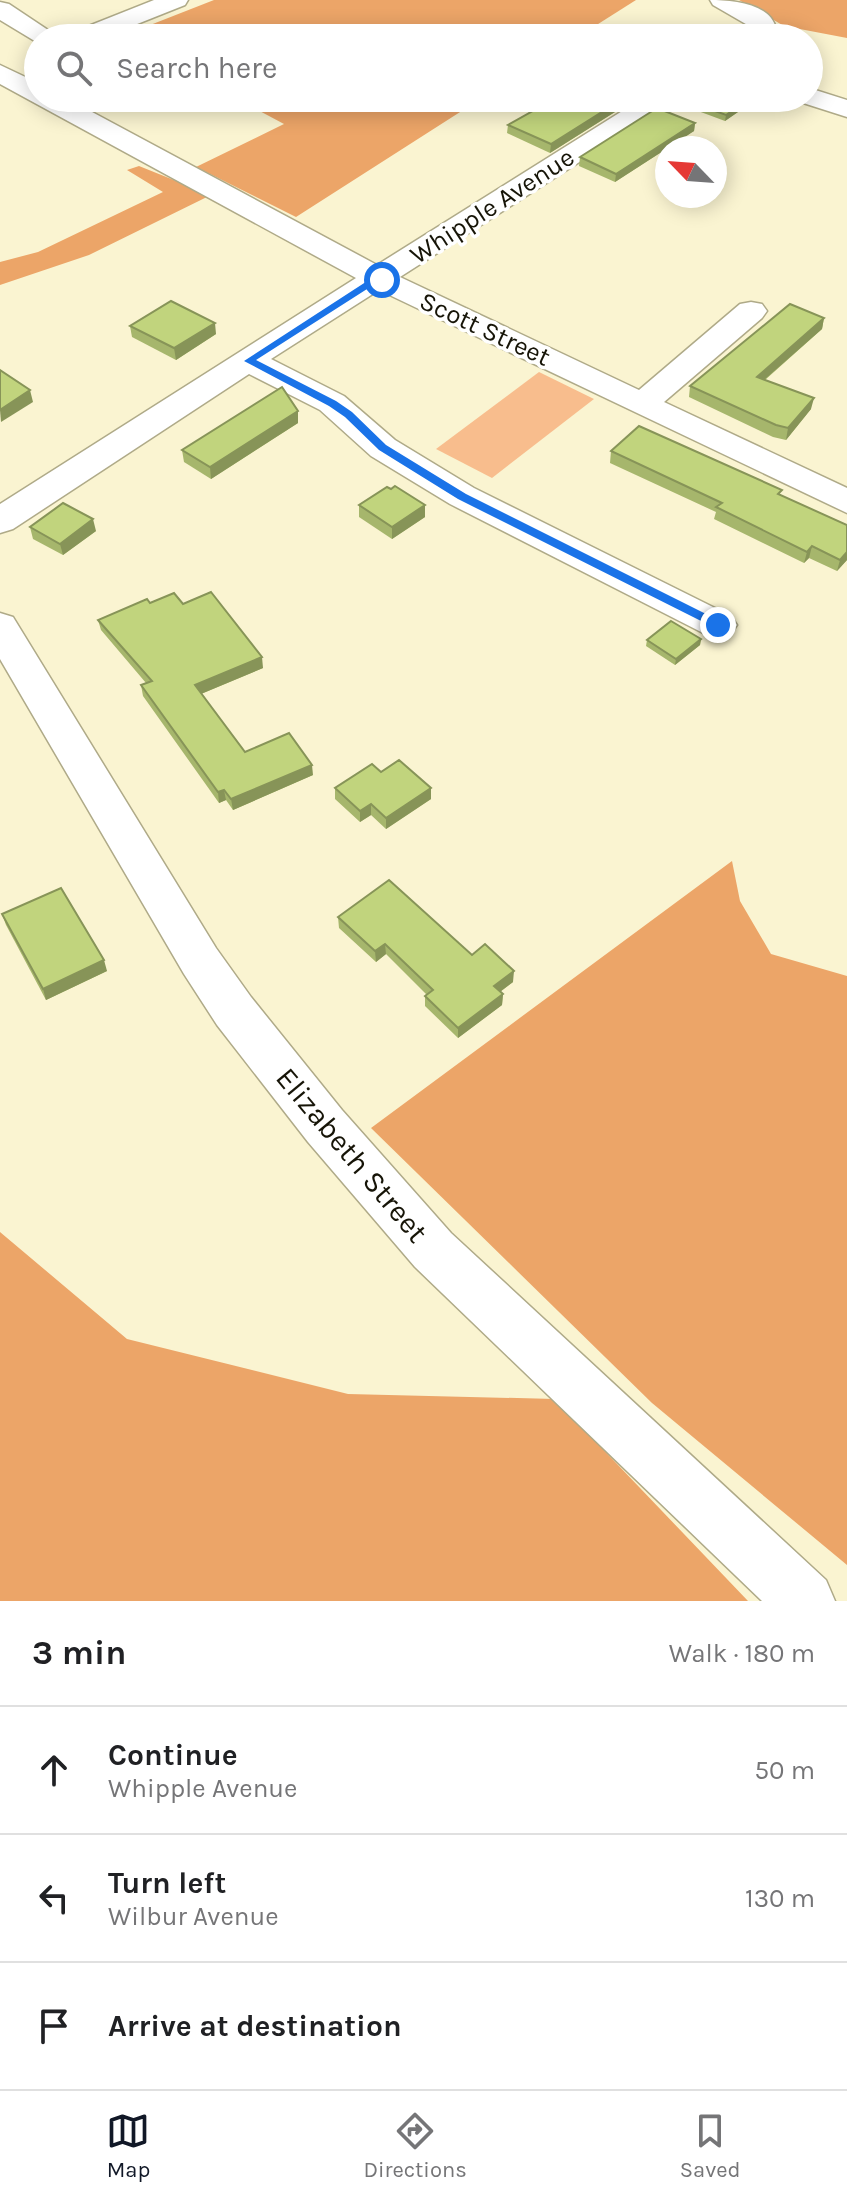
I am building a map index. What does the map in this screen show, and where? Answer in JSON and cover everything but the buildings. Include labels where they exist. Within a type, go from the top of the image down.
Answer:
[{"type":"street","points":[[115,24],[176,0]]},
{"type":"street","points":[[722,0],[754,16],[757,24]]},
{"type":"street","points":[[0,9],[24,24]]},
{"type":"street","points":[[0,71],[24,60]]},
{"type":"street","points":[[0,71],[24,86]]},
{"type":"street","points":[[823,101],[847,109]]},
{"type":"street","name":"Scott Street","points":[[72,112],[378,278],[847,502]]},
{"type":"street","name":"Whipple Avenue","points":[[0,521],[104,451],[639,112]]},
{"type":"street","points":[[643,403],[751,311]]},
{"type":"street","points":[[249,361],[332,403],[349,414],[383,448],[462,496],[718,625]]},
{"type":"street","name":"Elizabeth Street","points":[[0,626],[200,961],[234,1011],[367,1178],[433,1250],[805,1601]]},
{"type":"shaded area","points":[[214,0],[636,0],[598,24],[153,24]]},
{"type":"shaded area","points":[[739,0],[847,0],[847,38],[823,33],[823,24],[781,24]]},
{"type":"shaded area","points":[[261,112],[460,112],[296,217],[196,167],[284,124]]},
{"type":"shaded area","points":[[139,166],[211,195],[89,255],[0,285],[0,262],[38,252],[163,192],[127,170]]},
{"type":"shaded area","points":[[539,372],[594,399],[492,478],[436,449]]},
{"type":"shaded area","points":[[732,861],[740,901],[771,954],[847,976],[847,1565],[652,1403],[371,1128]]},
{"type":"shaded area","points":[[0,1232],[127,1339],[348,1394],[555,1399],[748,1601],[0,1601]]},
{"type":"route","points":[[382,280],[378,278],[249,361],[332,403],[349,414],[383,448],[462,496],[718,625]]}]
